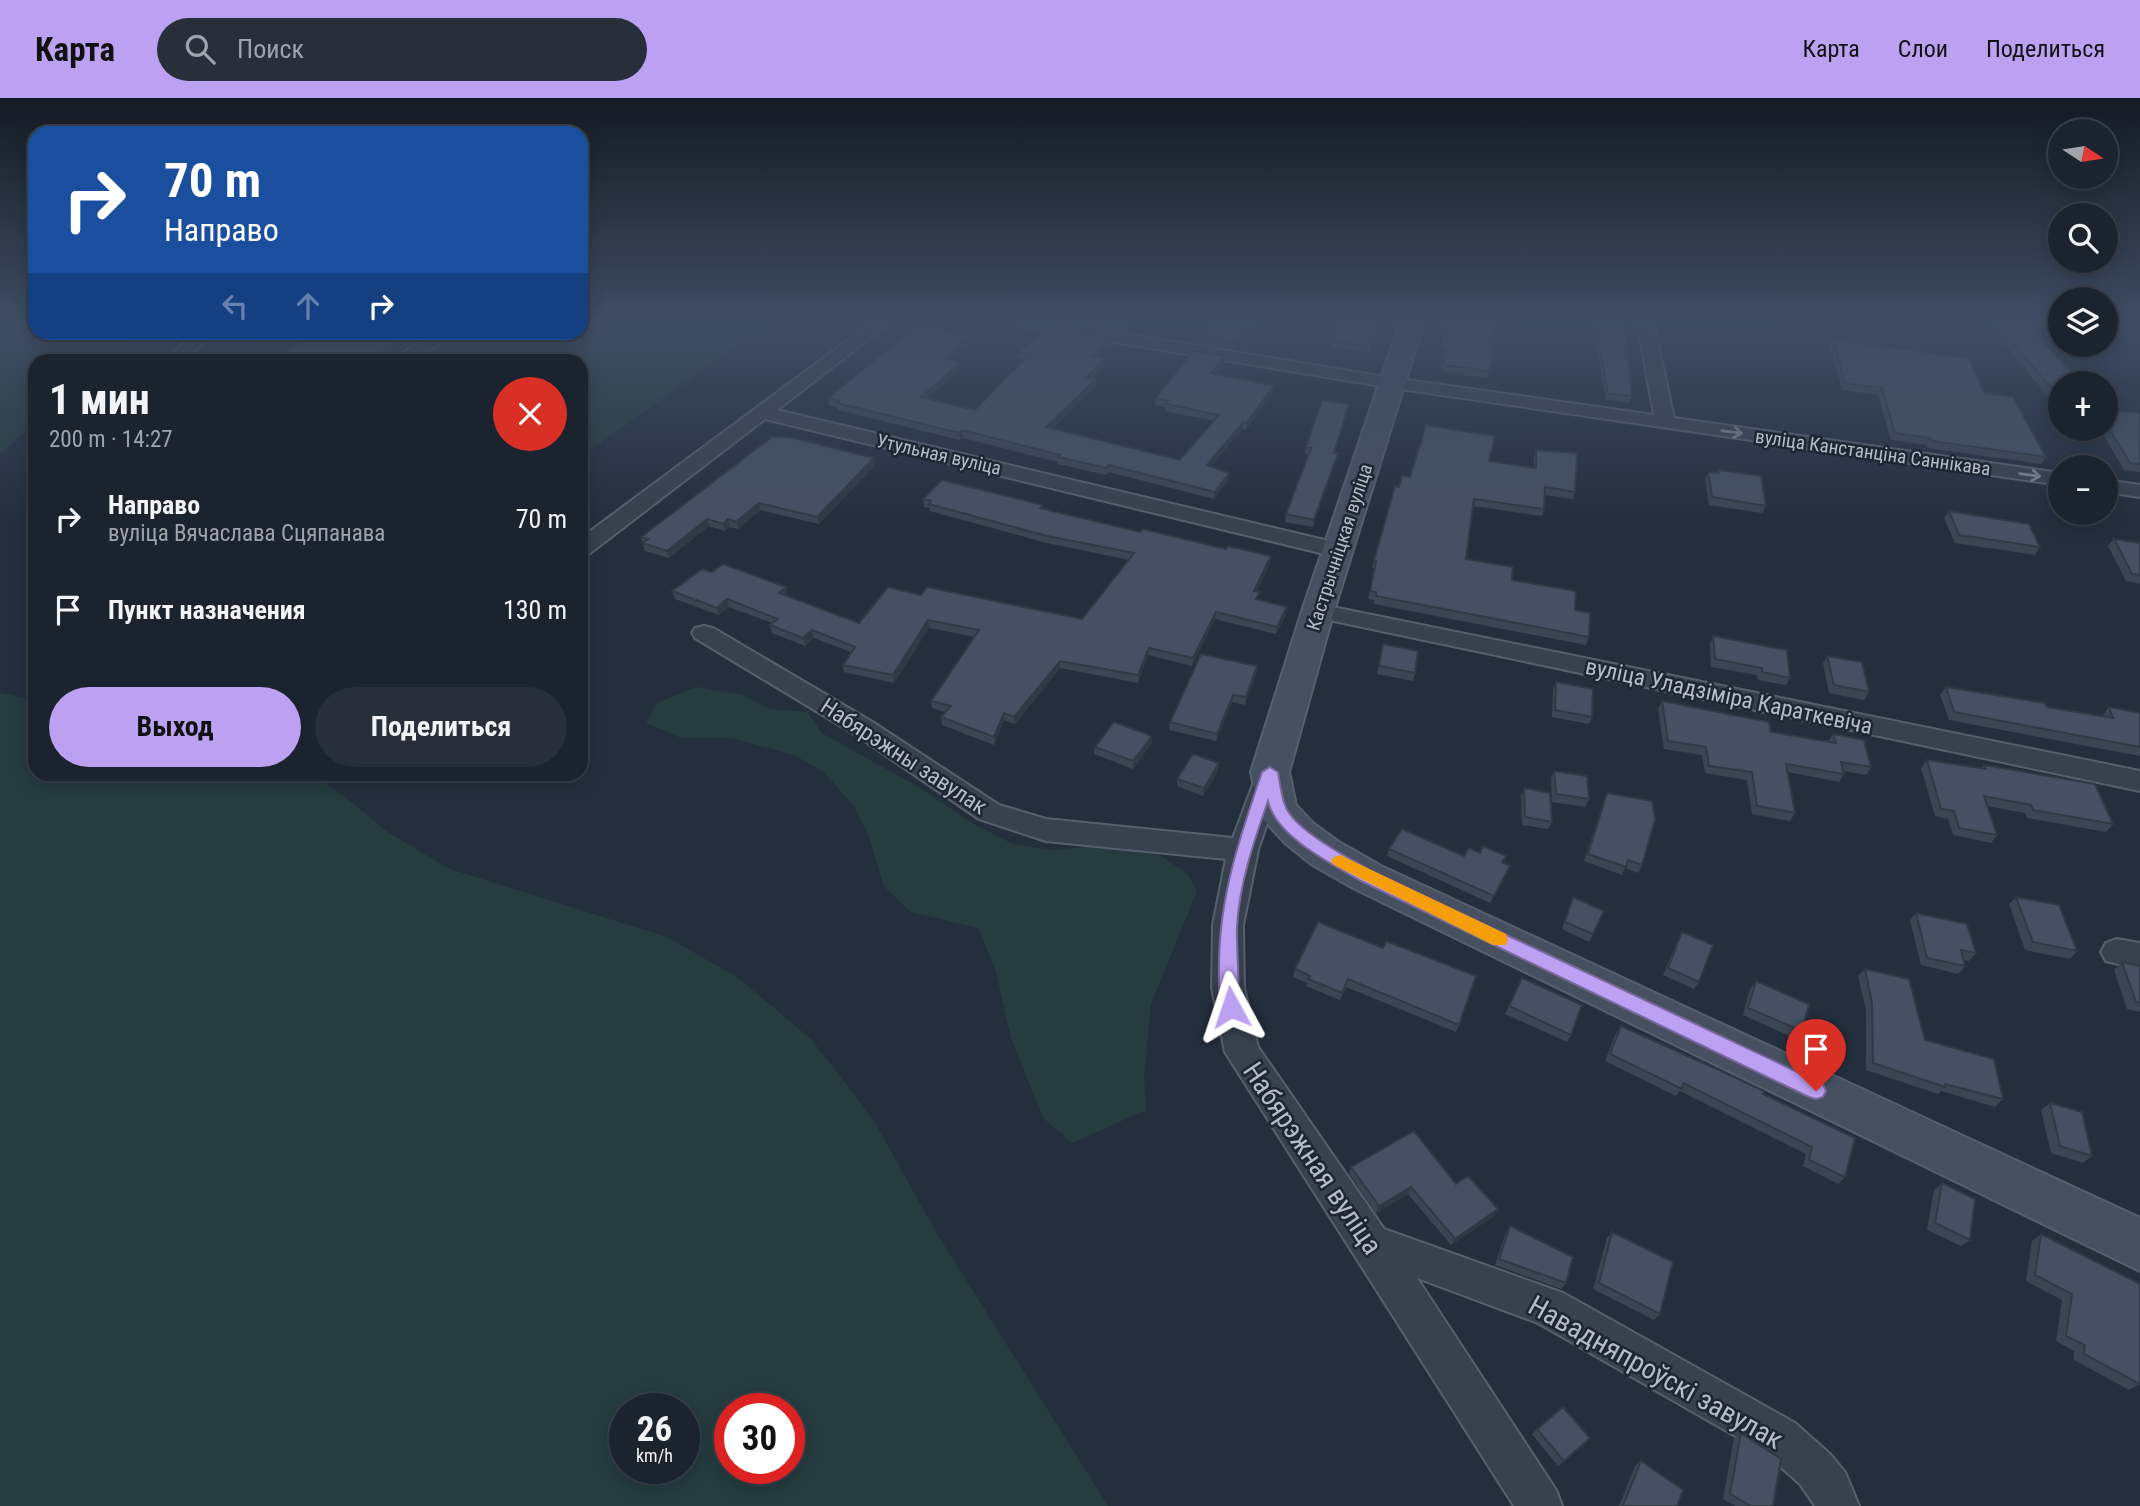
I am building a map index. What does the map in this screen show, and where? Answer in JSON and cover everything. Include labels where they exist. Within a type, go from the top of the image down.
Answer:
[{"type":"main road","name":"Кастрычніцкая вуліца","points":[[1270,772],[1337,550],[1391,388]]},
{"type":"main road","points":[[1270,772],[1278,810],[1325,853],[1367,877],[2140,1245]]},
{"type":"street","points":[[588,544],[795,388]]},
{"type":"street","name":"вуліца Канстанціна Саннікава","points":[[1426,388],[2048,477]]},
{"type":"street","points":[[1658,388],[1665,422]]},
{"type":"street","name":"Утульная вуліца","points":[[762,412],[1337,550]]},
{"type":"street","points":[[2118,488],[2140,491]]},
{"type":"street","name":"вуліца Уладзіміра Караткевіча","points":[[1318,611],[2140,781]]},
{"type":"street","name":"Набярэжны завулак","points":[[704,633],[865,729],[989,812],[1046,831],[1243,850]]},
{"type":"street","name":"Набярэжная вуліца","points":[[1270,772],[1243,850],[1228,925],[1228,988],[1242,1052],[1371,1243],[1540,1506]]},
{"type":"street","name":"Навадняпроўскі завулак","points":[[1371,1243],[1549,1307],[1780,1438],[1815,1469],[1829,1488],[1837,1506]]},
{"type":"green space","points":[[0,388],[28,388],[28,429],[0,454]]},
{"type":"green space","points":[[588,388],[678,388],[588,451]]},
{"type":"green space","points":[[697,687],[743,695],[770,709],[807,712],[822,733],[922,789],[972,823],[1013,844],[1052,850],[1099,846],[1159,855],[1188,874],[1197,891],[1151,1004],[1144,1076],[1146,1110],[1072,1143],[1043,1118],[1011,1038],[995,969],[978,928],[911,912],[884,887],[868,834],[853,805],[824,772],[794,755],[731,738],[681,738],[646,723],[657,703]]},
{"type":"green space","points":[[0,693],[28,699],[28,781],[321,781],[389,833],[450,869],[667,937],[737,977],[811,1039],[873,1119],[936,1232],[1108,1506],[0,1506]]},
{"type":"building","points":[[841,388],[932,388],[921,397],[975,410],[997,388],[1087,388],[1046,427],[1180,460],[1219,415],[1166,404],[1168,401],[1156,398],[1164,388],[1272,388],[1247,423],[1243,422],[1207,465],[1229,473],[1215,492],[1109,465],[1106,468],[1058,457],[1060,455],[962,430],[959,433],[837,403],[839,401],[828,398]]},
{"type":"building","points":[[1607,388],[1631,388],[1632,396],[1608,393]]},
{"type":"building","points":[[1880,388],[1982,388],[1984,393],[2013,397],[2046,457],[1895,433]]},
{"type":"building","points":[[1322,400],[1349,404],[1334,453],[1338,453],[1314,520],[1286,514],[1311,448],[1306,447]]},
{"type":"building","points":[[2118,410],[2140,413],[2140,464],[2130,463],[2117,441]]},
{"type":"building","points":[[1426,425],[1495,436],[1489,461],[1536,468],[1536,450],[1577,453],[1575,492],[1545,487],[1544,509],[1474,499],[1466,559],[1513,567],[1512,580],[1576,591],[1575,610],[1590,613],[1589,637],[1376,596],[1376,592],[1370,591],[1376,561],[1374,560],[1395,486],[1399,487],[1402,475],[1410,477]]},
{"type":"building","points":[[772,437],[789,437],[874,458],[817,517],[759,503],[736,522],[728,519],[723,524],[707,519],[667,551],[642,543],[648,539],[641,537]]},
{"type":"building","points":[[1719,470],[1761,476],[1766,506],[1712,497],[1708,472],[1719,473]]},
{"type":"building","points":[[942,480],[1043,505],[1040,508],[1140,532],[1143,529],[1226,549],[1228,546],[1271,556],[1254,591],[1260,592],[1256,599],[1287,607],[1277,627],[1216,612],[1193,658],[1149,648],[1138,675],[1060,661],[1014,717],[1004,713],[994,737],[941,717],[951,706],[931,701],[979,630],[928,620],[893,675],[843,665],[855,647],[812,630],[803,638],[770,625],[778,619],[727,599],[717,608],[672,591],[702,569],[712,572],[723,564],[786,587],[779,593],[859,623],[888,587],[921,595],[927,587],[1082,619],[1134,553],[1047,536],[929,504],[931,501],[923,499]]},
{"type":"building","points":[[1949,511],[2029,524],[2040,547],[1959,535]]},
{"type":"building","points":[[2114,539],[2140,543],[2140,575],[2132,574]]},
{"type":"building","points":[[1713,636],[1787,650],[1790,678],[1762,672],[1762,668],[1715,659]]},
{"type":"building","points":[[1383,644],[1418,651],[1415,673],[1379,666]]},
{"type":"building","points":[[1201,654],[1257,666],[1246,697],[1233,695],[1217,734],[1170,722]]},
{"type":"building","points":[[1827,656],[1862,662],[1869,692],[1834,685]]},
{"type":"building","points":[[1556,682],[1593,689],[1592,717],[1555,710]]},
{"type":"building","points":[[1946,687],[2045,703],[2047,707],[2113,718],[2109,707],[2140,713],[2140,747],[1954,712]]},
{"type":"building","points":[[1662,701],[1769,722],[1771,732],[1836,743],[1833,734],[1864,740],[1871,767],[1841,762],[1844,774],[1786,764],[1795,813],[1757,806],[1752,772],[1709,766],[1706,747],[1668,741]]},
{"type":"building","points":[[1114,722],[1152,736],[1133,761],[1095,747]]},
{"type":"building","points":[[1193,754],[1219,763],[1204,788],[1177,779]]},
{"type":"building","points":[[1927,760],[1986,769],[1984,765],[2095,784],[2113,824],[2033,810],[2031,805],[1984,796],[1997,835],[1959,828],[1954,811],[1941,809]]},
{"type":"building","points":[[1554,771],[1587,776],[1589,799],[1556,794]]},
{"type":"building","points":[[1524,788],[1550,793],[1552,822],[1525,817]]},
{"type":"building","points":[[1607,793],[1652,801],[1655,820],[1642,865],[1628,860],[1626,867],[1588,854]]},
{"type":"building","points":[[1402,829],[1464,856],[1469,848],[1480,853],[1483,846],[1506,856],[1502,862],[1510,866],[1494,896],[1389,849]]},
{"type":"building","points":[[1573,897],[1604,911],[1593,934],[1565,922]]},
{"type":"building","points":[[2016,897],[2059,905],[2077,951],[2033,942]]},
{"type":"building","points":[[1916,913],[1967,924],[1976,953],[1961,950],[1965,966],[1927,958]]},
{"type":"building","points":[[1318,922],[1383,948],[1386,941],[1476,976],[1459,1025],[1348,979],[1342,993],[1308,979],[1310,976],[1295,969]]},
{"type":"building","points":[[1682,932],[1713,945],[1699,982],[1668,968]]},
{"type":"building","points":[[2122,962],[2140,966],[2140,1003],[2136,1002]]},
{"type":"building","points":[[1865,969],[1909,979],[1925,1040],[1994,1059],[2003,1099],[1945,1084],[1945,1087],[1873,1063],[1872,1003]]},
{"type":"building","points":[[1522,978],[1582,1005],[1571,1035],[1509,1006]]},
{"type":"building","points":[[1756,981],[1809,1004],[1802,1031],[1748,1008]]},
{"type":"building","points":[[1621,1026],[1764,1091],[1763,1094],[1855,1138],[1845,1177],[1809,1160],[1812,1147],[1683,1083],[1682,1089],[1610,1054]]},
{"type":"building","points":[[2050,1103],[2082,1112],[2092,1156],[2060,1146]]},
{"type":"building","points":[[1414,1131],[1456,1184],[1468,1176],[1498,1209],[1455,1239],[1411,1187],[1379,1206],[1351,1167]]},
{"type":"building","points":[[1942,1183],[1975,1199],[1970,1240],[1935,1223]]},
{"type":"building","points":[[1510,1226],[1573,1257],[1566,1283],[1499,1259]]},
{"type":"building","points":[[1612,1232],[1673,1262],[1660,1314],[1599,1283]]},
{"type":"building","points":[[2041,1234],[2140,1284],[2140,1384],[2084,1354],[2085,1345],[2066,1336],[2072,1294],[2035,1275]]},
{"type":"building","points":[[1563,1407],[1590,1438],[1564,1461],[1537,1429]]},
{"type":"building","points":[[1741,1433],[1781,1459],[1773,1506],[1751,1506],[1730,1494]]},
{"type":"building","points":[[1641,1461],[1683,1490],[1677,1506],[1623,1506]]},
{"type":"slow traffic","points":[[1340,861],[1367,877],[1499,940]]},
{"type":"route","points":[[1231,1007],[1228,988],[1228,925],[1243,850],[1254,825],[1270,772],[1278,810],[1325,853],[1367,877],[1816,1091]]}]
